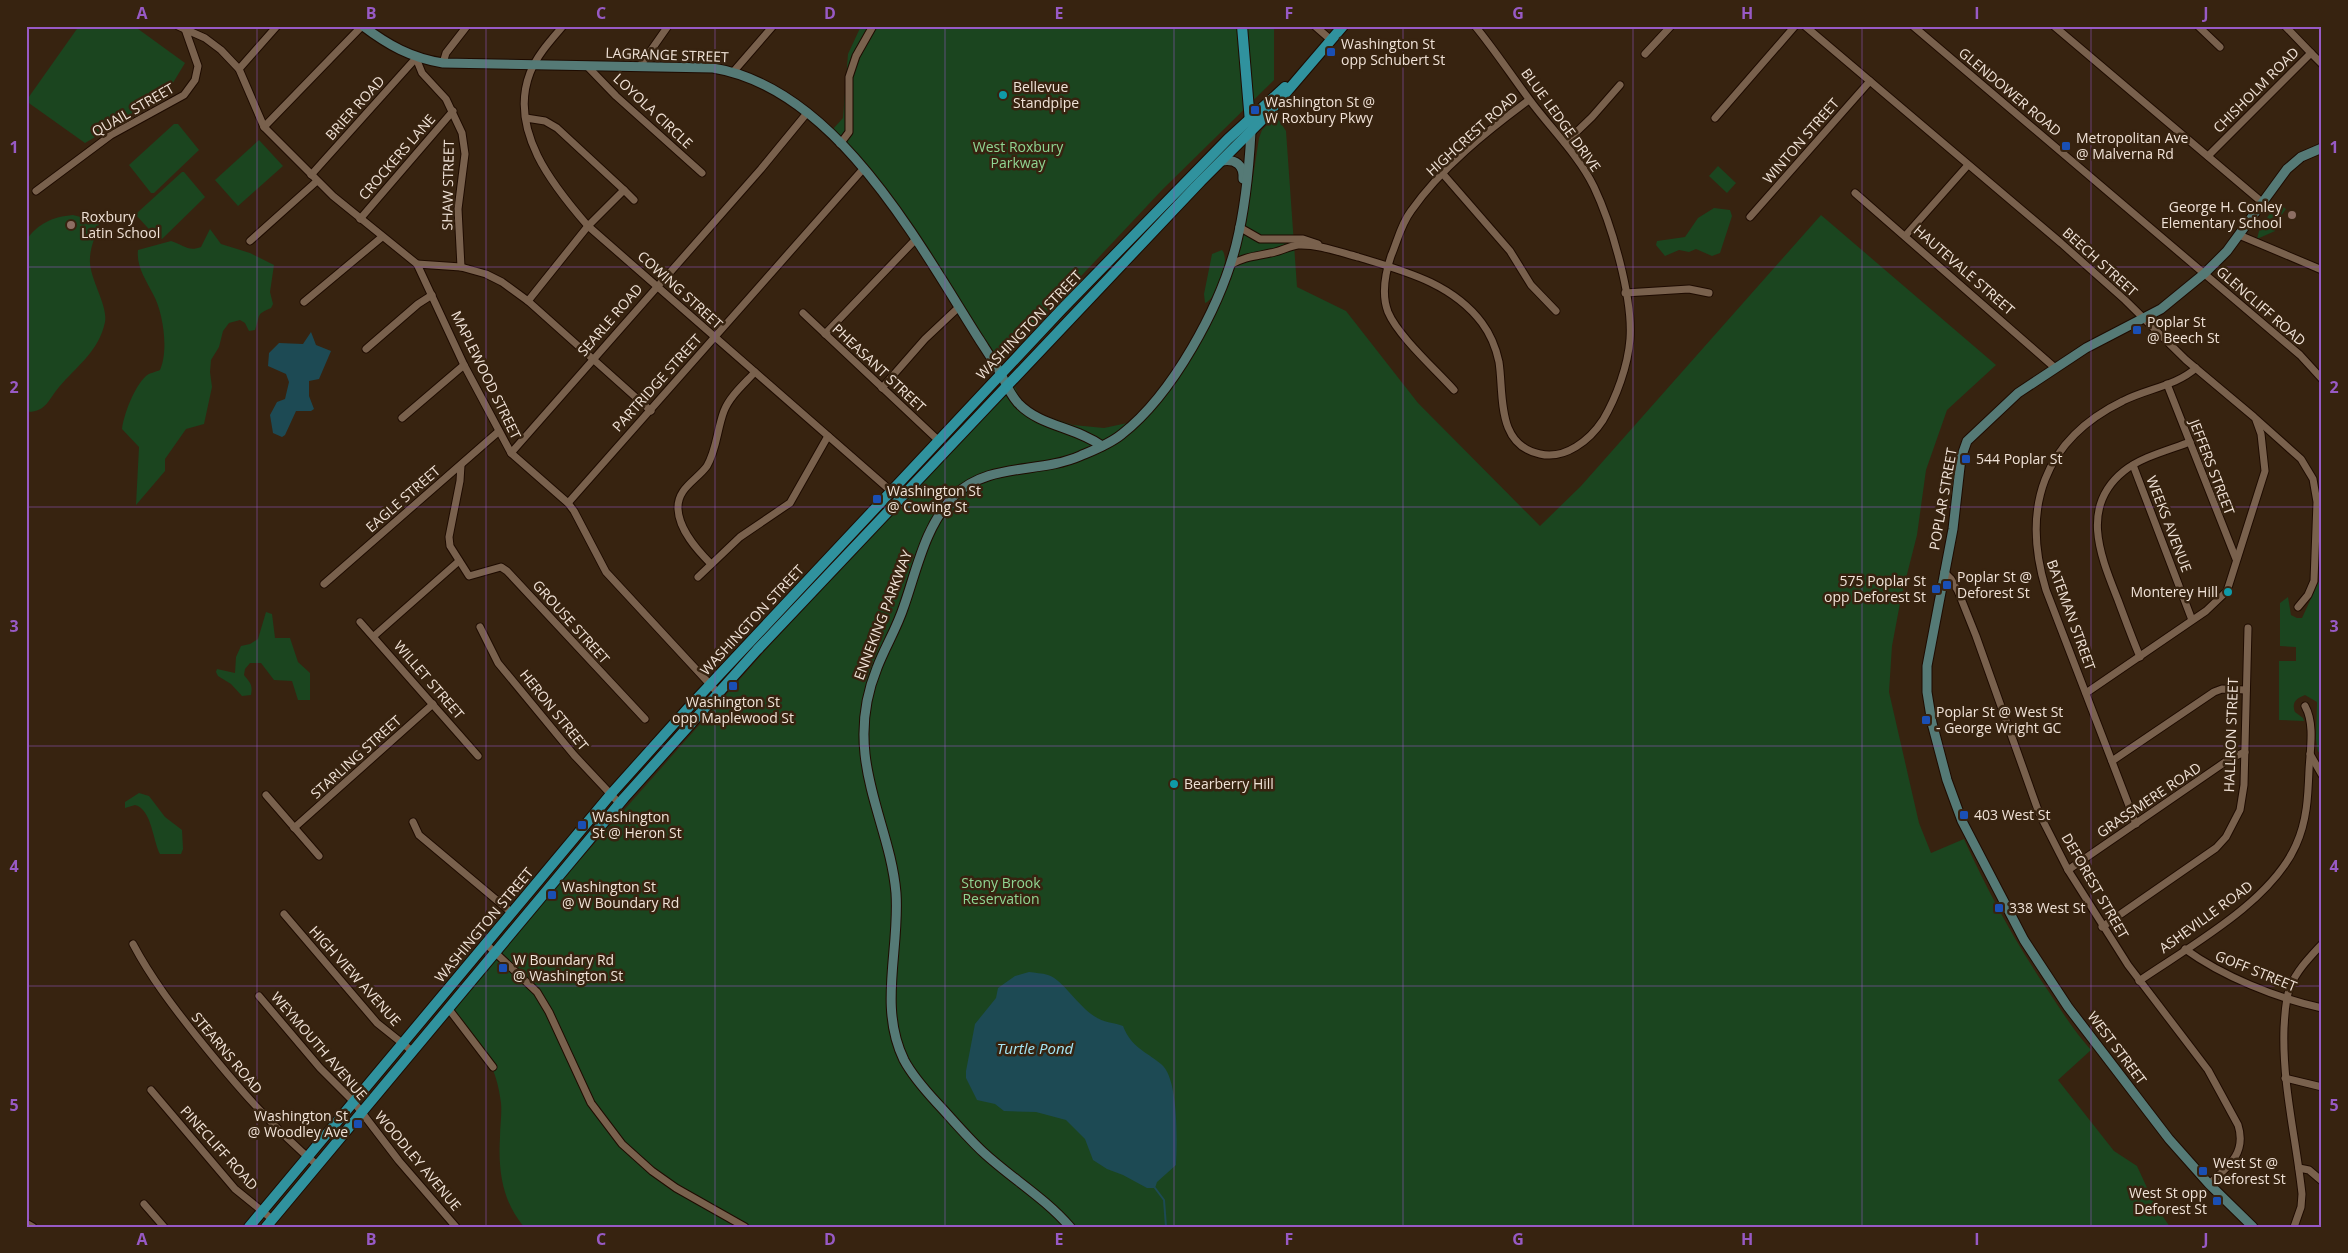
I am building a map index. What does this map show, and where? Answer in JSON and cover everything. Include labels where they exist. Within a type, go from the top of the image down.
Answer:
[{"type":"main road","name":"LAGRANGE STREET","points":[[362,26],[387,45],[416,58],[443,63],[713,68],[734,71],[763,83],[807,113],[864,168],[891,203],[1001,374],[1006,387],[1020,405],[1035,417],[1085,434],[1102,446]]},
{"type":"main road","points":[[1242,26],[1251,132]]},
{"type":"main road","name":"WASHINGTON STREET","points":[[269,1223],[619,803],[718,693],[1006,387],[1222,161],[1276,110],[1343,26]]},
{"type":"main road","name":"WASHINGTON STREET","points":[[249,1227],[353,1100],[403,1044],[485,942],[512,913],[611,794],[1001,374],[1192,176],[1250,119],[1310,65]]},
{"type":"main road","name":"ENNEKING PARKWAY","points":[[1070,1227],[1049,1206],[983,1152],[959,1128],[906,1064],[900,1050],[893,1028],[890,998],[895,945],[896,892],[891,862],[869,779],[864,722],[870,690],[877,667],[894,633],[928,535],[940,512],[950,500],[963,487],[989,475],[1077,458],[1102,446],[1122,434],[1143,416],[1166,386],[1200,333],[1230,265],[1240,227],[1251,132]]},
{"type":"main road","name":"POPLAR STREET","points":[[1985,868],[1962,821],[1947,780],[1932,723],[1927,692],[1927,666],[1952,529],[1961,458],[1967,441],[2018,393],[2054,367],[2161,309],[2205,273],[2239,235],[2293,163],[2322,148]]},
{"type":"main road","points":[[1222,161],[1235,161],[1243,171],[1242,212]]},
{"type":"main road","name":"WEST STREET","points":[[1985,868],[2024,940],[2068,1007],[2169,1139],[2209,1184],[2253,1227]]},
{"type":"street","points":[[239,69],[277,26]]},
{"type":"street","points":[[264,126],[362,26]]},
{"type":"street","points":[[443,63],[446,53],[467,26]]},
{"type":"street","name":"COWING STREET","points":[[563,26],[546,46],[534,65],[527,89],[526,118],[530,138],[546,171],[572,208],[588,226],[891,491]]},
{"type":"street","points":[[640,66],[668,26]]},
{"type":"street","points":[[734,71],[773,26]]},
{"type":"street","points":[[1315,26],[1331,40]]},
{"type":"street","name":"BLUE LEDGE DRIVE","points":[[1240,227],[1260,239],[1303,239],[1322,247],[1388,266],[1438,286],[1459,299],[1484,325],[1491,336],[1498,360],[1506,426],[1519,444],[1539,454],[1561,454],[1574,448],[1597,429],[1606,415],[1628,353],[1630,322],[1626,293],[1614,246],[1596,194],[1565,143],[1530,100],[1475,26]]},
{"type":"street","points":[[1645,54],[1671,26]]},
{"type":"street","points":[[1715,118],[1795,26]]},
{"type":"street","name":"BEECH STREET","points":[[1806,26],[2061,243],[2196,368],[2301,459],[2311,475],[2315,488],[2314,581],[2308,595],[2298,607]]},
{"type":"street","name":"GLENDOWER ROAD","points":[[1913,26],[2205,273]]},
{"type":"street","points":[[2054,26],[2263,203]]},
{"type":"street","points":[[2198,26],[2220,46]]},
{"type":"street","points":[[2285,26],[2311,53]]},
{"type":"street","points":[[840,144],[849,132],[849,76],[870,27]]},
{"type":"street","points":[[182,28],[205,38],[239,69],[264,126],[317,181],[382,237],[417,264],[461,267],[486,274],[502,282],[528,301],[651,411]]},
{"type":"street","name":"QUAIL STREET","points":[[36,191],[111,135],[184,95],[195,80],[198,66],[182,28]]},
{"type":"street","name":"CHISHOLM ROAD","points":[[2208,156],[2311,53],[2322,64]]},
{"type":"street","name":"SHAW STREET","points":[[416,58],[422,73],[446,99],[462,133],[464,154],[458,210],[461,267]]},
{"type":"street","name":"BRIER ROAD","points":[[311,175],[416,58]]},
{"type":"street","name":"LOYOLA CIRCLE","points":[[588,67],[616,96],[702,173]]},
{"type":"street","name":"WINTON STREET","points":[[1750,217],[1870,82]]},
{"type":"street","points":[[1565,143],[1592,117],[1620,85]]},
{"type":"street","name":"HIGHCREST ROAD","points":[[1454,390],[1395,324],[1388,311],[1384,293],[1388,266],[1410,212],[1443,174],[1504,119],[1530,100]]},
{"type":"street","name":"CROCKERS LANE","points":[[360,219],[453,111]]},
{"type":"street","name":"SEARLE ROAD","points":[[510,453],[807,113]]},
{"type":"street","points":[[526,118],[545,121],[557,128],[634,200]]},
{"type":"street","points":[[1906,235],[1968,164]]},
{"type":"street","name":"PARTRIDGE STREET","points":[[568,503],[864,168]]},
{"type":"street","points":[[1443,174],[1510,251],[1531,284],[1556,311]]},
{"type":"street","points":[[250,241],[317,181]]},
{"type":"street","points":[[528,301],[588,226],[624,190]]},
{"type":"street","name":"HAUTEVALE STREET","points":[[1855,193],[1906,235],[2054,367]]},
{"type":"street","points":[[2239,235],[2322,270]]},
{"type":"street","points":[[304,302],[382,237]]},
{"type":"street","points":[[825,334],[915,240]]},
{"type":"street","name":"BLUE LEDGE DRIVE","points":[[1230,265],[1248,256],[1276,252],[1292,246],[1322,247]]},
{"type":"street","name":"MAPLEWOOD STREET","points":[[417,264],[464,365],[510,453],[568,503],[606,572],[718,693]]},
{"type":"street","name":"GLENCLIFF ROAD","points":[[2205,273],[2300,355],[2322,379]]},
{"type":"street","points":[[1626,293],[1689,290],[1709,293]]},
{"type":"street","points":[[366,349],[418,304],[432,295]]},
{"type":"street","points":[[882,388],[925,339],[959,307]]},
{"type":"street","name":"PHEASANT STREET","points":[[802,313],[938,441]]},
{"type":"street","points":[[402,418],[464,365]]},
{"type":"street","name":"BATEMAN STREET","points":[[2136,824],[2038,562],[2036,526],[2041,492],[2050,466],[2064,444],[2078,430],[2124,400],[2187,376],[2196,368]]},
{"type":"street","points":[[710,564],[694,546],[683,526],[678,510],[678,502],[688,484],[706,467],[712,456],[729,403],[754,372]]},
{"type":"street","name":"JEFFERS STREET","points":[[2167,384],[2236,559]]},
{"type":"street","points":[[2086,693],[2192,620],[2221,599],[2227,591],[2265,471],[2261,434],[2254,417]]},
{"type":"street","name":"EAGLE STREET","points":[[324,584],[498,432]]},
{"type":"street","points":[[698,577],[740,537],[790,503],[828,436]]},
{"type":"street","points":[[2140,657],[2100,556],[2097,530],[2101,504],[2110,485],[2124,471],[2133,465],[2190,442]]},
{"type":"street","points":[[374,636],[459,561],[450,546],[449,537],[460,481],[461,465]]},
{"type":"street","name":"WEEKS AVENUE","points":[[2133,465],[2192,620]]},
{"type":"street","name":"GROUSE STREET","points":[[459,561],[469,576],[501,567],[507,571],[645,719]]},
{"type":"street","name":"DEFOREST STREET","points":[[1944,572],[1958,591],[2039,813],[2068,870],[2102,927],[2139,981],[2208,1070],[2238,1125],[2241,1135],[2237,1158],[2209,1184]]},
{"type":"street","name":"WILLET STREET","points":[[360,622],[478,756]]},
{"type":"street","name":"HERON STREET","points":[[480,626],[498,663],[574,756],[619,803]]},
{"type":"street","name":"HALLRON STREET","points":[[2102,927],[2216,848],[2226,837],[2240,810],[2245,752],[2248,628]]},
{"type":"street","points":[[2112,761],[2214,692],[2222,689],[2246,690]]},
{"type":"street","name":"STARLING STREET","points":[[294,828],[434,704]]},
{"type":"street","name":"ASHEVILLE ROAD","points":[[2139,981],[2245,907],[2270,885],[2296,847],[2303,826],[2307,804],[2310,720],[2305,706]]},
{"type":"street","name":"GRASSMERE ROAD","points":[[2068,870],[2231,758],[2245,752]]},
{"type":"street","points":[[2310,754],[2322,775]]},
{"type":"street","points":[[266,795],[319,856]]},
{"type":"street","points":[[413,822],[419,835],[512,913]]},
{"type":"street","name":"HIGH VIEW AVENUE","points":[[284,914],[371,1016],[412,1051]]},
{"type":"street","points":[[485,942],[537,992],[549,1012],[591,1103],[622,1144],[652,1171],[676,1188],[745,1227]]},
{"type":"street","name":"STEARNS ROAD","points":[[133,944],[153,979],[212,1055],[274,1128],[318,1164]]},
{"type":"street","points":[[2294,1227],[2301,1207],[2302,1194],[2283,1055],[2286,998],[2291,984],[2302,967],[2322,944]]},
{"type":"street","name":"GOFF STREET","points":[[2185,949],[2204,963],[2286,998],[2322,1008]]},
{"type":"street","name":"WEYMOUTH AVENUE","points":[[259,996],[320,1068],[353,1100],[360,1112]]},
{"type":"street","points":[[448,1008],[492,1068]]},
{"type":"street","points":[[2285,1078],[2322,1087]]},
{"type":"street","name":"PINECLIFF ROAD","points":[[151,1090],[235,1189],[262,1211],[269,1223]]},
{"type":"street","name":"WOODLEY AVENUE","points":[[360,1112],[456,1227]]},
{"type":"street","points":[[2299,1168],[2309,1170],[2322,1181]]},
{"type":"street","points":[[144,1204],[164,1227]]},
{"type":"street","points":[[26,1223],[33,1227]]},
{"type":"green space","points":[[79,26],[134,26],[185,63],[165,96],[85,143],[26,101]]},
{"type":"green space","name":"West Roxbury Parkway","points":[[861,26],[1274,26],[1274,80],[1162,190],[1037,323],[998,361],[901,211],[871,170],[833,129],[843,118],[848,54]]},
{"type":"green space","name":"Stony Brook Reservation","points":[[1276,116],[1286,131],[1297,287],[1346,311],[1418,403],[1540,526],[1581,486],[1821,215],[1996,365],[1947,410],[1926,470],[1917,535],[1901,598],[1892,646],[1889,692],[1919,823],[1931,853],[1964,839],[1983,879],[2025,955],[2069,1022],[2091,1050],[2058,1080],[2114,1151],[2137,1166],[2155,1205],[2170,1227],[524,1227],[511,1207],[503,1185],[500,1161],[501,1103],[495,1076],[477,1039],[449,1008],[769,646],[981,419],[1015,387],[1019,397],[1029,408],[1073,425],[1104,428],[1132,422],[1156,395],[1204,325],[1236,237],[1246,223],[1259,138],[1262,130]]},
{"type":"green space","points":[[174,124],[178,124],[199,150],[154,193],[151,193],[129,165]]},
{"type":"green space","points":[[259,140],[283,166],[238,206],[215,180]]},
{"type":"green space","points":[[1718,166],[1736,183],[1727,193],[1709,176]]},
{"type":"green space","points":[[182,172],[205,197],[162,239],[158,239],[136,215]]},
{"type":"green space","points":[[2278,203],[2286,209],[2274,225],[2275,231],[2257,239],[2260,227]]},
{"type":"green space","points":[[1714,208],[1730,210],[1732,216],[1720,253],[1712,256],[1696,249],[1689,252],[1679,250],[1665,256],[1656,245],[1657,241],[1685,237],[1698,218]]},
{"type":"green space","points":[[73,215],[100,222],[92,247],[90,263],[93,278],[102,301],[105,322],[93,350],[43,407],[39,410],[28,412],[26,411],[26,240],[46,222],[59,217]]},
{"type":"green space","points":[[210,229],[221,244],[250,253],[274,265],[270,292],[273,304],[271,308],[260,314],[255,330],[249,331],[245,323],[240,320],[229,323],[223,331],[219,347],[211,360],[212,387],[204,424],[186,429],[165,459],[165,471],[136,505],[139,447],[122,429],[127,409],[137,387],[147,375],[160,370],[164,352],[164,331],[160,311],[140,267],[138,250],[171,241],[193,249],[201,247]]},
{"type":"green space","points":[[1222,250],[1225,262],[1224,270],[1214,294],[1205,303],[1204,294],[1212,254]]},
{"type":"green space","points":[[2322,551],[2322,751],[2318,752],[2316,739],[2317,702],[2305,695],[2302,696],[2294,703],[2294,709],[2304,721],[2279,720],[2279,661],[2296,661],[2296,647],[2280,646],[2280,603],[2288,597],[2291,615],[2302,618],[2320,579]]},
{"type":"green space","points":[[266,612],[272,614],[275,638],[290,638],[298,662],[310,673],[310,700],[298,700],[292,681],[274,680],[261,663],[250,663],[245,669],[244,675],[251,686],[251,695],[242,696],[231,684],[218,676],[216,672],[217,669],[235,673],[236,657],[241,646],[250,644],[258,639]]},
{"type":"green space","points":[[139,793],[149,796],[165,817],[182,830],[183,849],[181,854],[160,854],[149,819],[145,813],[135,805],[125,808],[125,802]]},
{"type":"water","points":[[311,332],[316,345],[331,351],[319,379],[309,381],[309,396],[314,409],[311,411],[296,411],[285,435],[282,437],[273,433],[270,415],[277,402],[285,399],[289,382],[286,374],[268,366],[269,353],[279,343],[303,344]]},
{"type":"water","name":"Turtle Pond","points":[[1029,972],[1046,974],[1053,978],[1065,987],[1088,1012],[1101,1020],[1123,1026],[1134,1044],[1161,1064],[1167,1071],[1176,1111],[1176,1165],[1157,1182],[1155,1188],[1147,1188],[1107,1169],[1093,1160],[1085,1139],[1066,1120],[1036,1112],[1004,1111],[995,1104],[977,1100],[966,1078],[975,1024],[996,998],[998,988],[1015,976]]},
{"type":"waterway","points":[[1155,1188],[1164,1200],[1166,1227]]},
{"type":"place","name":"Washington St opp Schubert St","points":[[1331,52]]},
{"type":"place","name":"Bellevue Standpipe","points":[[1003,95]]},
{"type":"place","name":"Washington St @ W Roxbury Pkwy","points":[[1255,110]]},
{"type":"place","name":"Metropolitan Ave @ Malverna Rd","points":[[2066,146]]},
{"type":"place","name":"George H. Conley Elementary School","points":[[2292,215]]},
{"type":"place","name":"Roxbury Latin School","points":[[71,225]]},
{"type":"place","name":"Poplar St @ Beech St","points":[[2137,330]]},
{"type":"place","name":"544 Poplar St","points":[[1966,459]]},
{"type":"place","name":"Washington St @ Cowing St","points":[[877,499]]},
{"type":"place","name":"Poplar St @ Deforest St","points":[[1947,585]]},
{"type":"place","name":"575 Poplar St opp Deforest St","points":[[1936,589]]},
{"type":"place","name":"Monterey Hill","points":[[2228,592]]},
{"type":"place","name":"Washington St opp Maplewood St","points":[[733,686]]},
{"type":"place","name":"Poplar St @ West St - George Wright GC","points":[[1926,720]]},
{"type":"place","name":"Bearberry Hill","points":[[1174,784]]},
{"type":"place","name":"403 West St","points":[[1964,815]]},
{"type":"place","name":"Washington St @ Heron St","points":[[582,825]]},
{"type":"place","name":"Washington St @ W Boundary Rd","points":[[552,895]]},
{"type":"place","name":"338 West St","points":[[1999,908]]},
{"type":"place","name":"W Boundary Rd @ Washington St","points":[[503,968]]},
{"type":"place","name":"Washington St @ Woodley Ave","points":[[358,1124]]},
{"type":"place","name":"West St @ Deforest St","points":[[2203,1171]]},
{"type":"place","name":"West St opp Deforest St","points":[[2217,1201]]}]
